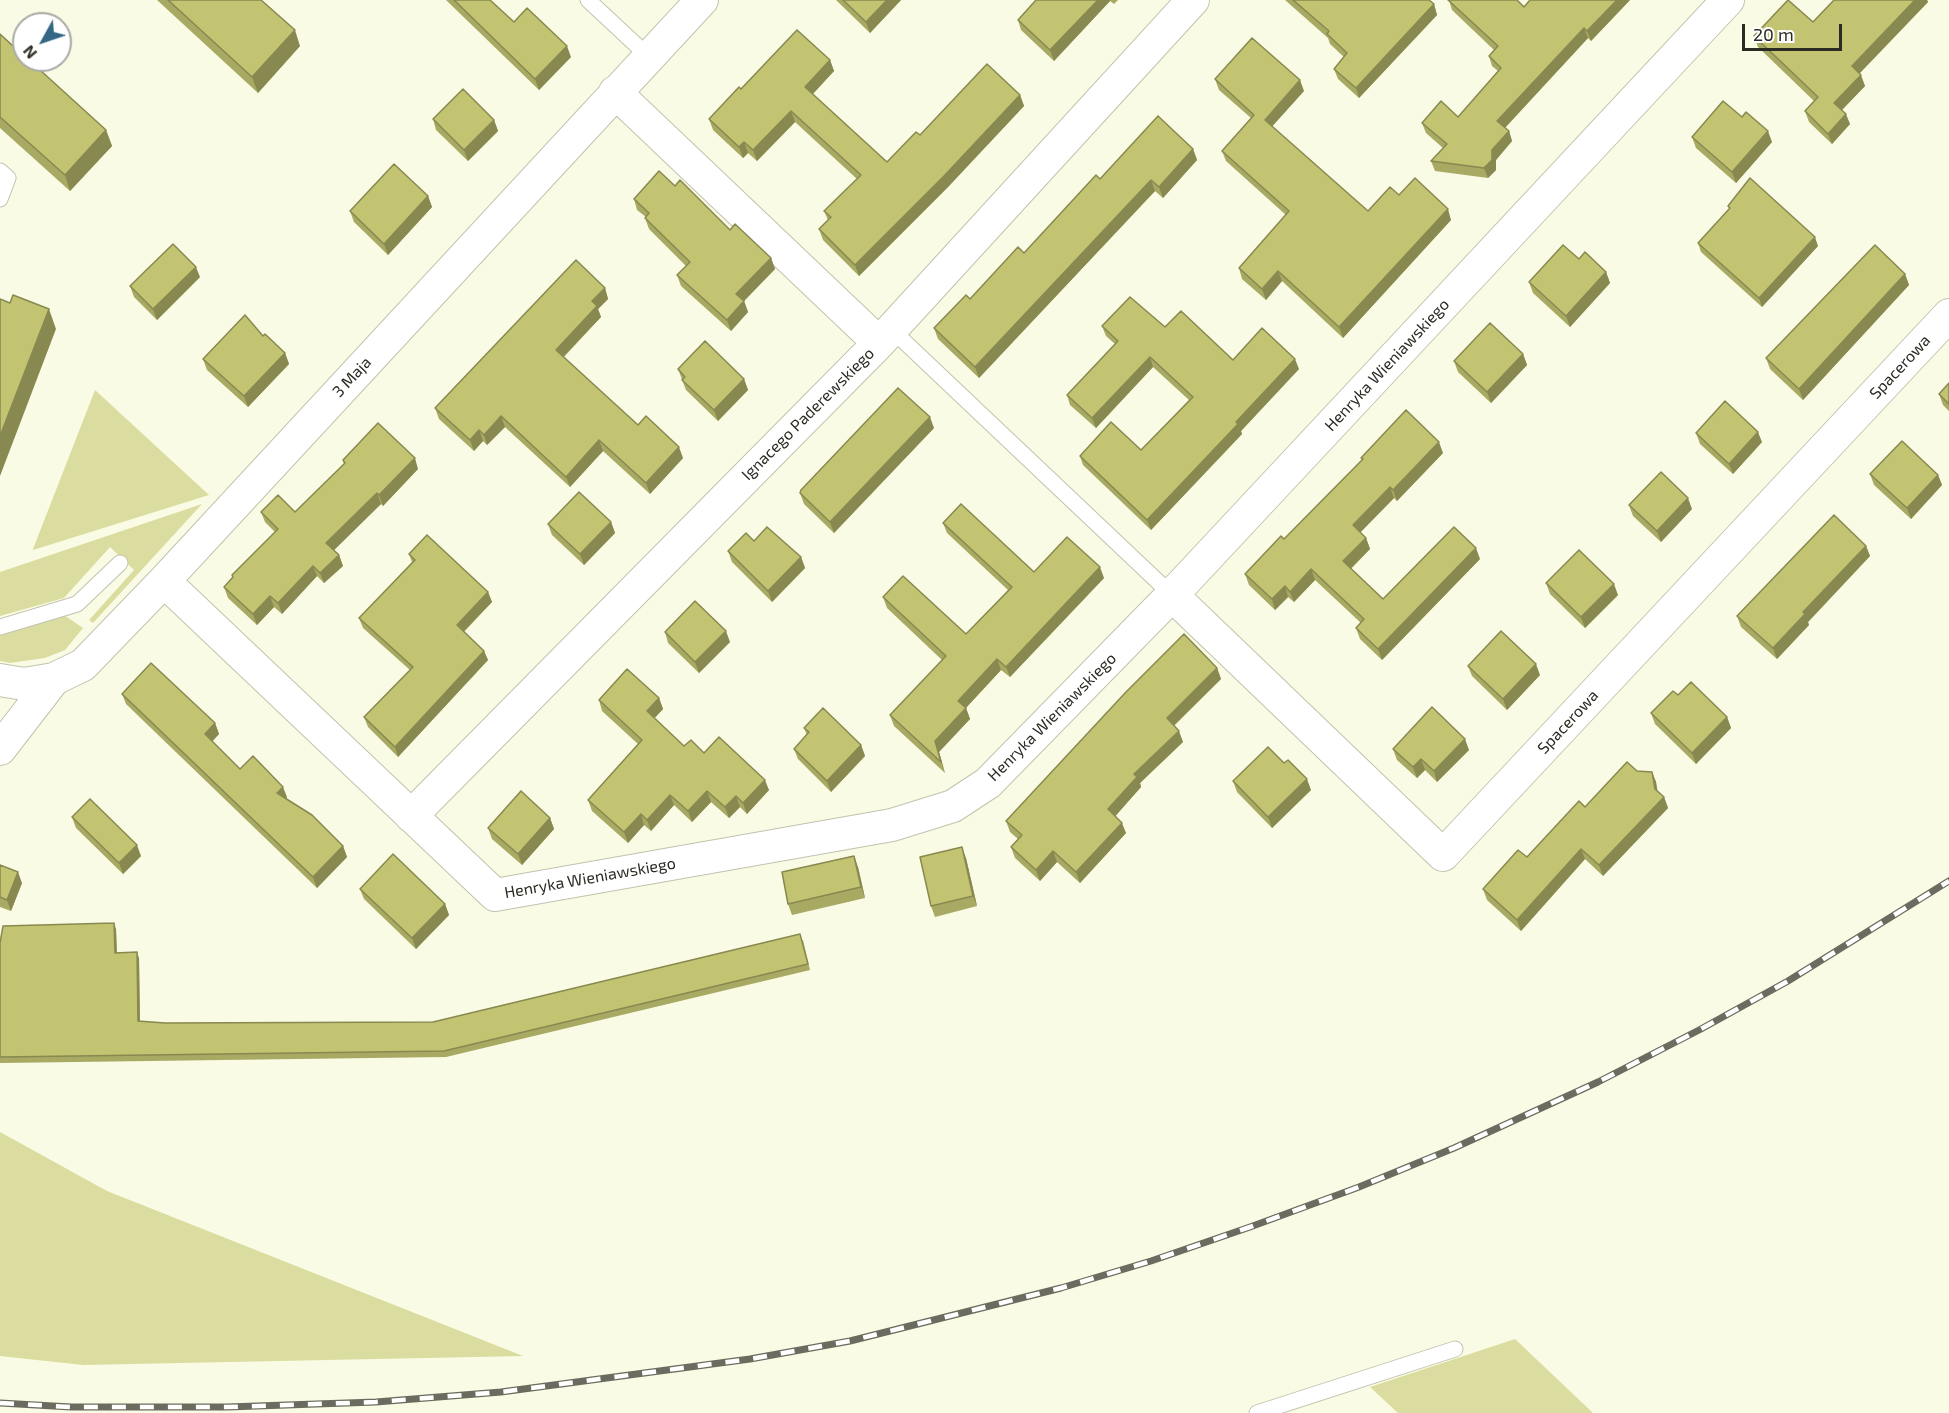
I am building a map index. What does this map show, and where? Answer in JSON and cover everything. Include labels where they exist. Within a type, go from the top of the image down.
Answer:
[{"type":"street","name":"3 Maja","points":[[0,749],[54,679],[83,665],[164,581],[702,0]]},
{"type":"street","name":"Ignacego Paderewskiego","points":[[411,816],[885,336],[1193,0]]},
{"type":"street","name":"Henryka Wieniawskiego","points":[[164,581],[495,895],[892,825],[953,806],[988,783],[1172,595],[1728,0]]},
{"type":"street","points":[[615,92],[885,336]]},
{"type":"street","name":"Spacerowa","points":[[1172,595],[1443,855],[1949,315]]},
{"type":"street","points":[[0,680],[24,684],[54,679]]},
{"type":"lane","points":[[588,0],[648,56]]},
{"type":"lane","points":[[0,171],[8,178],[0,199]]},
{"type":"lane","points":[[885,336],[1172,595]]},
{"type":"lane","points":[[0,627],[77,604],[120,563]]},
{"type":"lane","points":[[1257,1413],[1455,1349]]},
{"type":"green space","points":[[95,390],[209,495],[33,550],[33,549]]},
{"type":"green space","points":[[202,504],[93,623],[89,620],[134,570],[110,547],[64,598],[0,616],[0,572]]},
{"type":"green space","points":[[64,615],[83,628],[65,650],[45,658],[10,663],[0,661],[0,631]]},
{"type":"green space","points":[[0,1132],[107,1191],[523,1356],[83,1365],[0,1356]]},
{"type":"green space","points":[[1515,1339],[1593,1413],[1398,1413],[1370,1387]]},
{"type":"building","points":[[168,0],[261,0],[295,30],[252,77]]},
{"type":"building","points":[[454,0],[490,0],[514,22],[527,8],[567,46],[535,79]]},
{"type":"building","points":[[843,0],[887,0],[866,22]]},
{"type":"building","points":[[1036,0],[1098,0],[1050,50],[1018,20]]},
{"type":"building","points":[[1293,0],[1429,0],[1434,4],[1356,88],[1334,69],[1347,53],[1327,34],[1329,31]]},
{"type":"building","points":[[1448,0],[1517,0],[1524,7],[1530,0],[1617,0],[1587,31],[1584,28],[1497,121],[1509,131],[1492,150],[1492,160],[1484,168],[1431,161],[1447,144],[1422,123],[1441,101],[1458,117],[1501,68],[1489,56],[1498,46]]},
{"type":"building","points":[[1788,0],[1813,22],[1834,0],[1915,0],[1852,66],[1861,75],[1834,103],[1846,114],[1828,134],[1805,111],[1818,97],[1754,36]]},
{"type":"building","points":[[797,30],[830,60],[805,87],[887,162],[916,132],[920,135],[987,64],[1020,95],[944,176],[855,265],[819,229],[831,217],[824,211],[861,175],[791,111],[753,150],[744,142],[739,147],[709,119]]},
{"type":"building","points":[[0,34],[12,45],[12,72],[42,72],[106,130],[65,175],[0,117]]},
{"type":"building","points":[[1252,38],[1300,80],[1265,120],[1368,211],[1390,187],[1399,195],[1415,178],[1448,209],[1339,327],[1278,271],[1262,289],[1239,268],[1289,211],[1222,151],[1254,115],[1215,79]]},
{"type":"building","points":[[463,89],[494,120],[464,150],[433,119]]},
{"type":"building","points":[[1723,101],[1742,117],[1746,112],[1768,131],[1732,172],[1692,137]]},
{"type":"building","points":[[1158,116],[1193,149],[1159,187],[1151,180],[975,367],[934,328],[966,295],[970,299],[1018,247],[1024,253],[1096,175],[1100,179]]},
{"type":"building","points":[[394,164],[428,196],[384,244],[350,211]]},
{"type":"building","points":[[659,171],[675,186],[680,180],[730,230],[735,224],[771,258],[736,294],[744,301],[727,320],[677,275],[690,262],[645,218],[649,213],[634,199]]},
{"type":"building","points":[[1750,178],[1815,237],[1759,298],[1698,243],[1730,208],[1728,206]]},
{"type":"building","points":[[173,244],[196,267],[153,309],[130,286]]},
{"type":"building","points":[[1563,245],[1579,259],[1585,252],[1606,272],[1566,316],[1529,282]]},
{"type":"building","points":[[1875,245],[1905,274],[1799,389],[1766,358]]},
{"type":"building","points":[[576,260],[605,288],[592,301],[597,306],[556,350],[638,425],[646,416],[679,447],[646,483],[599,440],[566,477],[501,416],[484,435],[479,430],[470,440],[435,408]]},
{"type":"building","points":[[13,295],[49,309],[0,436],[0,299],[10,303]]},
{"type":"building","points":[[1130,297],[1165,327],[1181,311],[1233,360],[1262,328],[1295,359],[1236,422],[1238,424],[1147,520],[1080,456],[1111,422],[1141,450],[1193,397],[1150,357],[1092,418],[1067,395],[1118,341],[1102,326]]},
{"type":"building","points":[[245,315],[263,336],[265,334],[285,353],[244,396],[203,359]]},
{"type":"building","points":[[1490,323],[1523,354],[1487,392],[1454,361]]},
{"type":"building","points":[[705,341],[744,379],[714,410],[682,380],[685,377],[678,369]]},
{"type":"building","points":[[1949,383],[1949,404],[1939,394]]},
{"type":"building","points":[[898,388],[930,417],[830,522],[800,493],[801,490]]},
{"type":"building","points":[[1725,401],[1758,432],[1729,464],[1696,433]]},
{"type":"building","points":[[1406,410],[1439,442],[1393,490],[1390,487],[1353,525],[1366,538],[1343,561],[1383,599],[1454,527],[1476,548],[1378,649],[1356,628],[1364,619],[1311,569],[1290,592],[1285,586],[1272,599],[1245,574],[1281,536],[1284,539],[1363,459],[1361,458]]},
{"type":"building","points":[[378,423],[415,458],[379,495],[377,493],[326,543],[339,555],[320,573],[313,566],[278,603],[270,596],[253,614],[224,587],[233,577],[232,575],[278,529],[261,512],[278,495],[295,512],[345,463],[343,460]]},
{"type":"building","points":[[1902,441],[1938,475],[1907,508],[1870,474]]},
{"type":"building","points":[[1661,472],[1688,498],[1657,531],[1629,505]]},
{"type":"building","points":[[579,492],[611,522],[580,554],[548,524]]},
{"type":"building","points":[[961,504],[1034,572],[1067,537],[1100,567],[1006,667],[997,659],[958,701],[966,708],[935,741],[941,762],[890,715],[946,656],[883,597],[903,576],[966,634],[1012,587],[943,523]]},
{"type":"building","points":[[1834,515],[1866,546],[1803,612],[1805,614],[1773,648],[1737,616]]},
{"type":"building","points":[[767,527],[801,557],[768,591],[728,551],[746,533],[754,541]]},
{"type":"building","points":[[427,535],[488,592],[457,625],[484,651],[395,747],[364,717],[413,667],[359,618],[415,560],[409,554]]},
{"type":"building","points":[[1579,550],[1614,584],[1581,617],[1546,583]]},
{"type":"building","points":[[695,601],[726,631],[695,662],[665,632]]},
{"type":"building","points":[[1501,631],[1536,664],[1503,699],[1468,666]]},
{"type":"building","points":[[1184,634],[1217,668],[1167,718],[1179,731],[1134,774],[1137,777],[1108,809],[1122,823],[1076,872],[1053,851],[1036,870],[1011,847],[1022,835],[1006,821],[1126,692]]},
{"type":"building","points":[[151,663],[215,723],[205,734],[240,769],[253,756],[283,787],[277,793],[312,815],[343,846],[313,877],[122,694]]},
{"type":"building","points":[[627,669],[659,698],[647,711],[684,746],[691,740],[704,753],[719,737],[765,780],[743,803],[736,796],[725,807],[707,791],[688,811],[670,795],[647,820],[641,814],[624,832],[588,800],[642,740],[599,700]]},
{"type":"building","points":[[1691,682],[1727,717],[1692,753],[1651,713],[1673,691],[1678,695]]},
{"type":"building","points":[[1432,707],[1465,739],[1434,771],[1421,759],[1413,767],[1393,749]]},
{"type":"building","points":[[823,708],[861,745],[827,781],[794,749],[809,732],[804,728]]},
{"type":"building","points":[[1268,747],[1284,763],[1288,760],[1307,779],[1268,817],[1233,781]]},
{"type":"building","points":[[1627,762],[1637,771],[1652,772],[1655,789],[1664,797],[1599,865],[1581,849],[1517,920],[1483,889],[1518,850],[1527,857],[1579,801],[1585,807]]},
{"type":"building","points":[[521,791],[550,818],[518,854],[488,828]]},
{"type":"building","points":[[90,799],[137,845],[119,863],[72,817]]},
{"type":"building","points":[[962,847],[973,896],[931,906],[920,857]]},
{"type":"building","points":[[393,854],[445,904],[412,938],[360,889]]},
{"type":"building","points":[[854,856],[861,887],[788,904],[782,872]]},
{"type":"building","points":[[0,865],[18,872],[7,900],[0,897]]},
{"type":"building","points":[[114,923],[115,953],[137,952],[138,1021],[165,1023],[433,1022],[800,934],[808,964],[444,1051],[0,1057],[0,943],[3,926]]},
{"type":"railway","points":[[0,1403],[71,1407],[227,1407],[376,1402],[501,1392],[750,1359],[850,1341],[1061,1288],[1151,1261],[1250,1227],[1359,1187],[1454,1148],[1598,1082],[1701,1029],[1788,981],[1949,881]]}]
